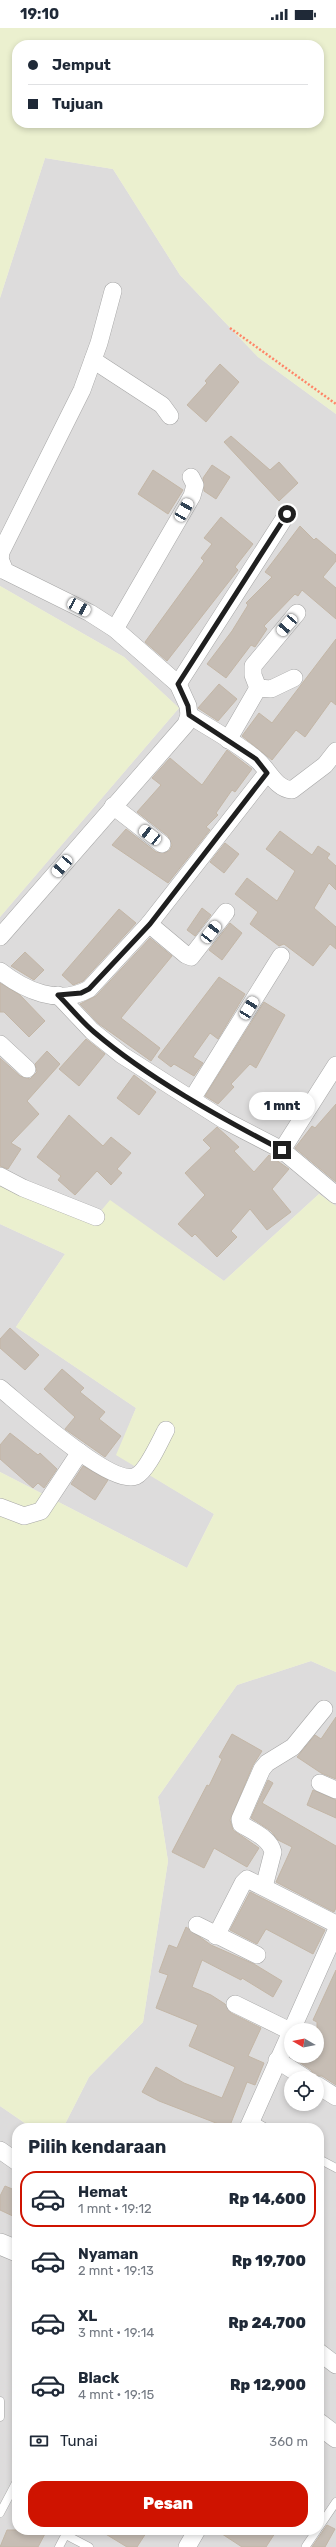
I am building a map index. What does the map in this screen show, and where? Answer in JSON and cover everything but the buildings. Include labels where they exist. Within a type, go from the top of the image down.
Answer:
[{"type":"street","points":[[0,937],[186,724],[189,715],[188,706],[178,684],[114,629],[90,613],[5,571],[0,559],[1,552],[69,419],[93,360],[113,291]]},
{"type":"street","points":[[93,360],[162,405],[170,416]]},
{"type":"street","points":[[114,629],[192,496],[195,485],[191,477]]},
{"type":"street","points":[[178,684],[287,514]]},
{"type":"street","points":[[258,688],[253,675],[253,666],[297,613]]},
{"type":"street","points":[[258,688],[271,689],[294,678]]},
{"type":"street","points":[[228,740],[258,688]]},
{"type":"street","points":[[189,715],[256,759],[267,773],[286,790],[292,790],[330,769],[336,751]]},
{"type":"street","points":[[0,971],[30,991],[58,995],[81,993],[89,989],[150,924],[267,773]]},
{"type":"street","points":[[114,806],[162,844]]},
{"type":"street","points":[[150,924],[186,955],[191,957],[226,912]]},
{"type":"street","points":[[192,1099],[281,956]]},
{"type":"street","points":[[58,995],[92,1031],[122,1055],[224,1120],[282,1150],[336,1195]]},
{"type":"street","points":[[0,1044],[27,1069]]},
{"type":"street","points":[[282,1150],[336,1065]]},
{"type":"street","points":[[0,1176],[23,1188],[96,1217]]},
{"type":"street","points":[[0,1388],[80,1452],[117,1475],[136,1476],[147,1464],[166,1430]]},
{"type":"street","points":[[0,1507],[24,1516],[41,1511],[80,1452]]},
{"type":"street","points":[[264,1887],[272,1846],[267,1840],[241,1824],[240,1819],[262,1769],[267,1763],[293,1747],[324,1709]]},
{"type":"street","points":[[320,1783],[336,1790]]},
{"type":"street","points":[[216,1936],[244,1881],[250,1879],[336,1924]]},
{"type":"street","points":[[197,1925],[216,1936],[257,1955]]},
{"type":"street","points":[[294,2023],[336,1931]]},
{"type":"street","points":[[235,2004],[284,2028]]},
{"type":"street","points":[[256,2123],[277,2060],[284,2044]]},
{"type":"street","points":[[277,2060],[294,2071]]},
{"type":"street","points":[[324,2089],[336,2097]]},
{"type":"street","points":[[0,2150],[12,2158]]},
{"type":"street","points":[[0,2244],[12,2249]]},
{"type":"street","points":[[324,2356],[336,2365]]},
{"type":"street","points":[[324,2428],[336,2437]]},
{"type":"street","points":[[187,2547],[194,2535]]},
{"type":"lane","points":[[324,2162],[336,2168]]},
{"type":"lane","points":[[0,2401],[0,2417]]},
{"type":"lane","points":[[0,2513],[12,2490]]},
{"type":"lane","points":[[324,2520],[336,2502]]},
{"type":"lane","points":[[59,2547],[66,2535]]},
{"type":"lane","points":[[70,2535],[89,2547]]},
{"type":"lane","points":[[306,2546],[314,2535]]},
{"type":"path","points":[[230,328],[336,404]]},
{"type":"shaded area","points":[[45,158],[113,169],[180,275],[258,357],[336,414],[336,1206],[319,1194],[224,1281],[110,1201],[90,1224],[0,1180],[0,917],[179,708],[124,657],[0,586],[0,298]]},
{"type":"shaded area","points":[[0,1224],[65,1254],[16,1327],[136,1408],[117,1455],[214,1514],[187,1568],[0,1472]]},
{"type":"shaded area","points":[[311,1661],[336,1672],[336,2547],[0,2547],[0,2106],[25,2123],[12,2123],[12,2535],[324,2535],[324,2123],[66,2123],[89,2077],[143,2022],[168,1861],[158,1797],[237,1685]]},
{"type":"green space","points":[[0,28],[336,28],[336,414],[258,357],[180,275],[113,169],[45,158],[0,298]]},
{"type":"green space","points":[[0,586],[124,657],[179,708],[0,917]]},
{"type":"green space","points":[[0,1180],[90,1224],[110,1200],[224,1281],[319,1194],[336,1206],[336,1672],[311,1661],[237,1685],[158,1797],[168,1861],[143,2022],[89,2077],[66,2123],[25,2123],[0,2106],[0,1472],[187,1568],[214,1514],[116,1455],[136,1408],[16,1327],[65,1254],[0,1224]]},
{"type":"route","points":[[282,1150],[224,1120],[122,1055],[92,1031],[58,995],[81,993],[89,989],[150,924],[267,773],[262,764],[256,759],[189,715],[188,706],[178,684],[287,514]]}]
